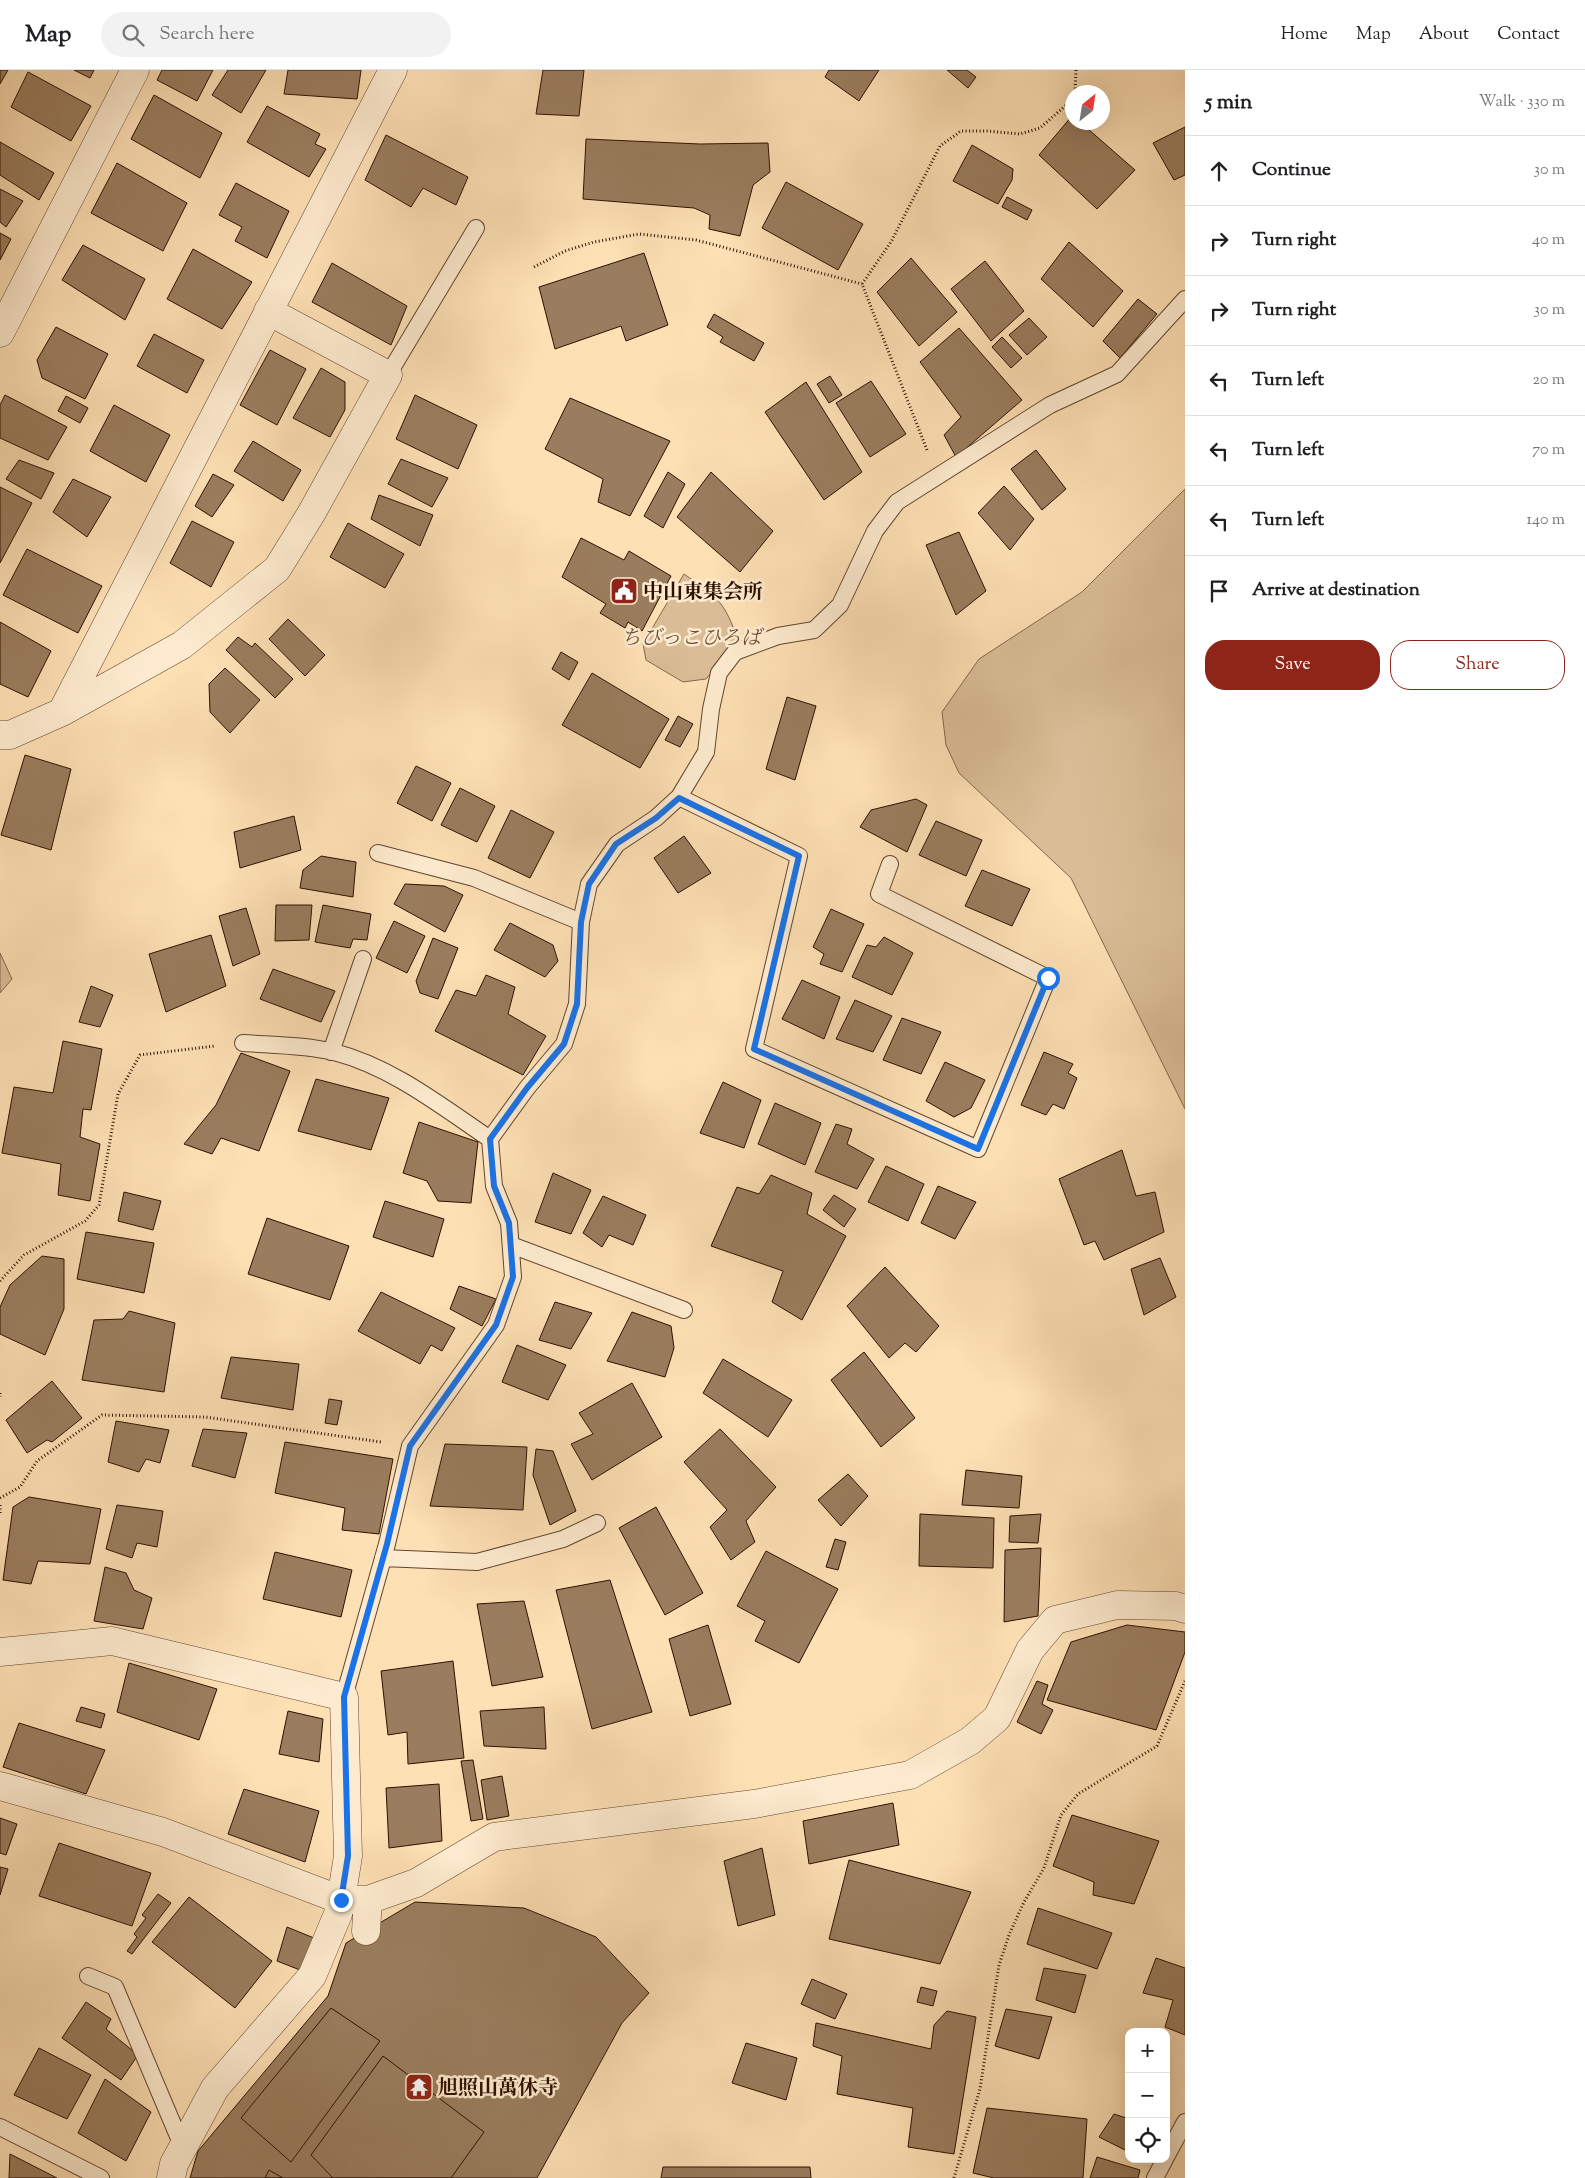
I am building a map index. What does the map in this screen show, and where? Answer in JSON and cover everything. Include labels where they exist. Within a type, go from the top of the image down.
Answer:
[{"type":"street","points":[[0,333],[135,70]]},
{"type":"street","points":[[62,712],[393,70]]},
{"type":"street","points":[[0,735],[10,735],[62,712],[182,645],[277,569],[311,514],[388,375],[268,311]]},
{"type":"street","points":[[0,1786],[163,1832],[341,1900],[368,1900],[416,1882],[494,1837],[754,1804],[910,1775],[970,1741],[996,1718],[1030,1650],[1055,1620],[1116,1605],[1176,1606],[1185,1609]]},
{"type":"street","points":[[0,1652],[112,1641],[344,1697],[348,1856],[338,1914],[312,1976],[215,2088],[174,2164],[171,2178]]},
{"type":"street","points":[[366,1931],[368,1900]]},
{"type":"lane","points":[[388,375],[476,228]]},
{"type":"lane","points":[[344,1697],[383,1558],[410,1446],[496,1325],[513,1277],[509,1223],[494,1186],[490,1139],[527,1088],[564,1044],[577,1004],[581,922],[589,884],[616,844],[656,818],[679,798],[706,752],[711,709],[719,673],[735,652],[778,636],[814,630],[840,605],[875,530],[897,502],[1050,405],[1117,374],[1185,299]]},
{"type":"lane","points":[[679,798],[799,856],[754,1049],[978,1149],[1048,978],[879,894],[890,864]]},
{"type":"lane","points":[[378,853],[474,878],[581,922]]},
{"type":"lane","points":[[331,1052],[362,959]]},
{"type":"lane","points":[[243,1043],[331,1052],[391,1073],[490,1139]]},
{"type":"lane","points":[[511,1245],[684,1310]]},
{"type":"lane","points":[[383,1558],[477,1562],[563,1539],[597,1523]]},
{"type":"lane","points":[[88,1976],[115,1987],[182,2148]]},
{"type":"lane","points":[[1170,2150],[1185,2122]]},
{"type":"lane","points":[[0,2127],[101,2178]]},
{"type":"lane","points":[[1155,2178],[1163,2163]]},
{"type":"path","points":[[1075,85],[1076,70]]},
{"type":"path","points":[[862,284],[891,242],[940,146],[962,131],[1020,134],[1040,128],[1065,106]]},
{"type":"path","points":[[534,267],[565,251],[594,242],[640,234],[696,240],[862,284]]},
{"type":"path","points":[[862,284],[937,476]]},
{"type":"path","points":[[0,1281],[24,1255],[85,1221],[99,1205],[118,1094],[140,1056],[243,1043]]},
{"type":"path","points":[[0,1498],[20,1487],[37,1461],[102,1415],[205,1417],[410,1446]]},
{"type":"path","points":[[0,1505],[0,1514]]},
{"type":"path","points":[[954,2178],[980,2089],[999,1965],[1009,1935],[1024,1902],[1044,1868],[1061,1815],[1078,1794],[1157,1746],[1185,1681]]},
{"type":"green space","points":[[1185,489],[1185,1109],[1071,878],[959,773],[946,745],[942,712],[979,659],[1082,592]]},
{"type":"green space","name":"ちびっこひろば","points":[[684,574],[705,589],[724,608],[738,641],[706,679],[683,682],[646,660],[643,644]]},
{"type":"green space","points":[[0,953],[12,979],[0,993]]},
{"type":"building","points":[[0,70],[8,70],[0,84]]},
{"type":"building","points":[[74,70],[94,70],[90,78]]},
{"type":"building","points":[[162,70],[213,70],[197,101],[157,80]]},
{"type":"building","points":[[228,70],[266,70],[241,113],[212,95]]},
{"type":"building","points":[[288,70],[361,70],[357,99],[284,94]]},
{"type":"building","points":[[543,70],[584,70],[579,116],[536,114]]},
{"type":"building","points":[[829,70],[879,70],[859,101],[825,77]]},
{"type":"building","points":[[947,70],[967,70],[976,77],[968,88]]},
{"type":"building","points":[[28,72],[91,106],[71,141],[11,107]]},
{"type":"building","points":[[154,95],[222,133],[200,178],[131,139]]},
{"type":"building","points":[[267,106],[320,134],[315,144],[326,149],[309,177],[247,142]]},
{"type":"building","points":[[1065,124],[1065,130],[1089,130],[1135,170],[1097,209],[1039,155]]},
{"type":"building","points":[[1185,127],[1185,175],[1174,180],[1153,143]]},
{"type":"building","points":[[386,135],[468,177],[456,205],[423,188],[411,207],[365,180]]},
{"type":"building","points":[[586,139],[700,144],[768,143],[770,172],[753,185],[740,236],[709,229],[710,215],[694,208],[583,199]]},
{"type":"building","points":[[0,142],[54,173],[39,200],[0,175]]},
{"type":"building","points":[[972,145],[1013,169],[1012,180],[998,204],[953,181]]},
{"type":"building","points":[[117,163],[187,203],[163,251],[91,213]]},
{"type":"building","points":[[786,182],[863,224],[838,270],[762,228]]},
{"type":"building","points":[[236,183],[289,211],[267,258],[235,241],[242,227],[219,215]]},
{"type":"building","points":[[0,189],[23,201],[6,227],[0,222]]},
{"type":"building","points":[[1007,197],[1032,210],[1027,220],[1002,207]]},
{"type":"building","points":[[0,233],[11,239],[0,260]]},
{"type":"building","points":[[1069,242],[1123,291],[1093,327],[1041,279]]},
{"type":"building","points":[[83,245],[145,279],[125,320],[62,280]]},
{"type":"building","points":[[193,249],[252,282],[222,329],[167,299]]},
{"type":"building","points":[[644,253],[668,325],[626,341],[621,326],[555,349],[539,287]]},
{"type":"building","points":[[911,258],[957,312],[919,346],[877,292]]},
{"type":"building","points":[[985,261],[1024,311],[991,341],[951,289]]},
{"type":"building","points":[[332,263],[407,306],[391,345],[312,302]]},
{"type":"building","points":[[1138,299],[1157,314],[1120,358],[1103,341]]},
{"type":"building","points":[[714,314],[764,343],[754,361],[720,342],[723,337],[707,327]]},
{"type":"building","points":[[1029,318],[1047,337],[1027,355],[1009,335]]},
{"type":"building","points":[[56,327],[108,354],[85,399],[42,378],[37,360]]},
{"type":"building","points":[[959,328],[1022,400],[956,457],[944,435],[961,417],[920,362]]},
{"type":"building","points":[[154,334],[204,360],[187,393],[137,366]]},
{"type":"building","points":[[1002,337],[1022,358],[1011,368],[992,347]]},
{"type":"building","points":[[270,350],[306,369],[277,425],[240,405]]},
{"type":"building","points":[[321,368],[345,382],[345,410],[330,437],[293,418]]},
{"type":"building","points":[[830,376],[842,395],[829,403],[817,384]]},
{"type":"building","points":[[871,381],[906,434],[870,457],[836,403]]},
{"type":"building","points":[[806,382],[862,472],[824,500],[765,412]]},
{"type":"building","points":[[5,395],[67,427],[48,460],[0,438],[0,405]]},
{"type":"building","points":[[415,395],[477,425],[458,469],[396,439]]},
{"type":"building","points":[[66,396],[88,408],[80,423],[58,411]]},
{"type":"building","points":[[570,398],[670,441],[630,516],[598,502],[603,479],[545,449]]},
{"type":"building","points":[[114,405],[170,435],[146,482],[90,451]]},
{"type":"building","points":[[253,441],[301,470],[283,501],[234,471]]},
{"type":"building","points":[[1036,450],[1066,489],[1042,510],[1011,469]]},
{"type":"building","points":[[401,459],[448,478],[432,507],[388,484]]},
{"type":"building","points":[[19,460],[54,473],[41,499],[6,479]]},
{"type":"building","points":[[668,472],[685,484],[663,528],[644,516]]},
{"type":"building","points":[[711,472],[773,531],[740,572],[677,517]]},
{"type":"building","points":[[213,474],[234,485],[212,517],[195,506]]},
{"type":"building","points":[[73,479],[111,497],[87,537],[53,512]]},
{"type":"building","points":[[1004,486],[1034,519],[1010,550],[978,513]]},
{"type":"building","points":[[0,487],[32,503],[0,563]]},
{"type":"building","points":[[379,495],[433,515],[420,546],[371,519]]},
{"type":"building","points":[[192,521],[234,542],[211,587],[170,563]]},
{"type":"building","points":[[348,523],[404,554],[385,588],[330,557]]},
{"type":"building","points":[[959,532],[986,591],[956,615],[926,545]]},
{"type":"building","name":"中山東集会所","points":[[581,538],[624,560],[629,551],[671,576],[642,631],[628,622],[625,628],[600,613],[606,604],[562,577]]},
{"type":"building","points":[[27,549],[102,586],[78,633],[3,595]]},
{"type":"building","points":[[288,619],[325,655],[305,676],[269,639]]},
{"type":"building","points":[[0,622],[51,651],[28,697],[0,684]]},
{"type":"building","points":[[238,637],[252,647],[255,643],[293,679],[275,698],[226,650]]},
{"type":"building","points":[[561,652],[578,662],[569,680],[552,669]]},
{"type":"building","points":[[225,668],[260,700],[230,733],[210,712],[209,684]]},
{"type":"building","points":[[592,673],[669,719],[640,768],[562,725]]},
{"type":"building","points":[[787,697],[816,706],[795,780],[766,769]]},
{"type":"building","points":[[678,716],[693,724],[680,747],[665,740]]},
{"type":"building","points":[[25,755],[71,769],[51,850],[1,835]]},
{"type":"building","points":[[416,766],[451,783],[432,821],[397,803]]},
{"type":"building","points":[[460,788],[495,806],[477,842],[441,825]]},
{"type":"building","points":[[916,799],[927,805],[907,852],[860,827],[871,810]]},
{"type":"building","points":[[511,810],[554,832],[530,878],[488,858]]},
{"type":"building","points":[[294,816],[301,850],[240,868],[234,832]]},
{"type":"building","points":[[936,821],[982,840],[966,876],[919,855]]},
{"type":"building","points":[[684,836],[711,873],[678,893],[654,858]]},
{"type":"building","points":[[321,856],[356,862],[353,897],[300,888],[303,870]]},
{"type":"building","points":[[982,870],[1030,889],[1012,926],[965,906]]},
{"type":"building","points":[[405,884],[444,886],[463,895],[445,932],[394,904]]},
{"type":"building","points":[[276,905],[312,905],[309,940],[275,941]]},
{"type":"building","points":[[323,905],[371,914],[367,940],[353,939],[350,948],[315,942]]},
{"type":"building","points":[[246,908],[260,954],[233,966],[219,916]]},
{"type":"building","points":[[831,909],[864,924],[842,972],[820,964],[824,954],[813,947]]},
{"type":"building","points":[[394,921],[425,936],[407,973],[376,958]]},
{"type":"building","points":[[510,923],[553,945],[558,961],[545,977],[494,950]]},
{"type":"building","points":[[211,935],[226,986],[166,1012],[149,954]]},
{"type":"building","points":[[884,937],[913,953],[892,995],[852,977],[867,945],[876,947]]},
{"type":"building","points":[[433,938],[458,948],[438,999],[420,993],[416,981]]},
{"type":"building","points":[[273,969],[335,991],[321,1022],[260,999]]},
{"type":"building","points":[[486,975],[515,987],[508,1014],[546,1036],[523,1075],[435,1031],[456,990],[476,996]]},
{"type":"building","points":[[802,980],[840,997],[824,1039],[782,1019]]},
{"type":"building","points":[[91,986],[113,995],[100,1027],[79,1022]]},
{"type":"building","points":[[855,1000],[892,1016],[873,1052],[836,1039]]},
{"type":"building","points":[[902,1018],[941,1032],[921,1074],[883,1060]]},
{"type":"building","points":[[63,1041],[102,1049],[91,1110],[83,1109],[80,1137],[100,1144],[90,1201],[58,1195],[61,1164],[2,1153],[14,1087],[53,1093]]},
{"type":"building","points":[[1044,1052],[1073,1064],[1068,1073],[1077,1078],[1064,1109],[1053,1104],[1046,1115],[1021,1105]]},
{"type":"building","points":[[241,1053],[290,1071],[259,1151],[221,1138],[212,1154],[184,1144],[216,1105]]},
{"type":"building","points":[[945,1062],[985,1080],[971,1108],[954,1117],[926,1101]]},
{"type":"building","points":[[316,1079],[389,1098],[371,1150],[298,1131]]},
{"type":"building","points":[[723,1082],[761,1100],[744,1148],[700,1133]]},
{"type":"building","points":[[775,1103],[821,1123],[805,1165],[758,1144]]},
{"type":"building","points":[[419,1122],[478,1142],[471,1203],[438,1201],[427,1181],[403,1173]]},
{"type":"building","points":[[836,1124],[852,1129],[847,1144],[874,1159],[857,1189],[815,1172]]},
{"type":"building","points":[[1122,1150],[1136,1196],[1155,1192],[1164,1232],[1104,1260],[1095,1241],[1084,1245],[1059,1179]]},
{"type":"building","points":[[886,1166],[924,1184],[908,1221],[868,1202]]},
{"type":"building","points":[[553,1173],[591,1190],[571,1234],[535,1222]]},
{"type":"building","points":[[771,1175],[812,1193],[807,1214],[846,1236],[802,1320],[772,1302],[783,1271],[711,1246],[737,1187],[759,1194]]},
{"type":"building","points":[[938,1186],[976,1202],[955,1239],[921,1223]]},
{"type":"building","points":[[124,1192],[161,1201],[153,1230],[118,1221]]},
{"type":"building","points":[[834,1195],[856,1209],[844,1227],[823,1210]]},
{"type":"building","points":[[603,1196],[646,1215],[633,1245],[609,1235],[602,1247],[583,1233]]},
{"type":"building","points":[[385,1201],[444,1219],[433,1257],[373,1237]]},
{"type":"building","points":[[267,1218],[349,1246],[330,1300],[248,1274]]},
{"type":"building","points":[[86,1232],[154,1243],[144,1293],[77,1279]]},
{"type":"building","points":[[42,1256],[64,1259],[64,1309],[45,1355],[0,1334],[0,1307],[10,1285]]},
{"type":"building","points":[[1160,1258],[1176,1297],[1144,1315],[1131,1269]]},
{"type":"building","points":[[885,1267],[939,1326],[916,1352],[905,1343],[889,1358],[847,1306]]},
{"type":"building","points":[[459,1286],[496,1299],[482,1326],[450,1309]]},
{"type":"building","points":[[381,1292],[455,1328],[442,1351],[431,1345],[420,1364],[358,1331]]},
{"type":"building","points":[[555,1302],[592,1313],[571,1349],[539,1340]]},
{"type":"building","points":[[129,1311],[175,1323],[164,1392],[82,1380],[94,1320],[123,1319]]},
{"type":"building","points":[[632,1312],[671,1326],[674,1348],[665,1377],[607,1361]]},
{"type":"building","points":[[517,1345],[566,1365],[548,1400],[502,1382]]},
{"type":"building","points":[[864,1352],[915,1418],[881,1447],[831,1380]]},
{"type":"building","points":[[231,1357],[299,1364],[293,1410],[221,1398]]},
{"type":"building","points":[[723,1359],[792,1400],[768,1437],[703,1393]]},
{"type":"building","points":[[52,1381],[82,1418],[52,1442],[47,1440],[27,1453],[6,1420]]},
{"type":"building","points":[[632,1383],[662,1437],[592,1480],[571,1444],[593,1434],[579,1413]]},
{"type":"building","points":[[329,1399],[342,1401],[337,1425],[325,1423]]},
{"type":"building","points":[[116,1421],[169,1430],[160,1463],[146,1459],[139,1472],[108,1462]]},
{"type":"building","points":[[203,1429],[247,1433],[235,1478],[192,1466]]},
{"type":"building","points":[[720,1429],[776,1487],[746,1521],[755,1542],[731,1560],[710,1527],[727,1510],[684,1462]]},
{"type":"building","points":[[285,1442],[393,1459],[379,1534],[342,1530],[345,1508],[275,1493]]},
{"type":"building","points":[[445,1444],[527,1447],[523,1510],[430,1506]]},
{"type":"building","points":[[536,1449],[553,1451],[576,1511],[550,1525],[533,1475]]},
{"type":"building","points":[[966,1470],[1022,1476],[1019,1508],[962,1505]]},
{"type":"building","points":[[848,1474],[868,1496],[841,1526],[818,1500]]},
{"type":"building","points":[[29,1497],[101,1509],[90,1564],[38,1561],[31,1584],[3,1580],[13,1507]]},
{"type":"building","points":[[117,1505],[163,1511],[157,1547],[137,1543],[132,1558],[106,1549]]},
{"type":"building","points":[[656,1507],[703,1593],[665,1615],[619,1528]]},
{"type":"building","points":[[920,1514],[994,1518],[993,1568],[919,1566]]},
{"type":"building","points":[[1041,1514],[1038,1543],[1009,1542],[1010,1516]]},
{"type":"building","points":[[835,1539],[846,1542],[838,1570],[826,1567]]},
{"type":"building","points":[[1041,1548],[1038,1616],[1004,1622],[1005,1550]]},
{"type":"building","points":[[766,1551],[838,1589],[799,1663],[755,1641],[765,1621],[737,1606]]},
{"type":"building","points":[[275,1552],[352,1570],[341,1617],[263,1599]]},
{"type":"building","points":[[105,1567],[126,1573],[134,1590],[152,1598],[143,1629],[94,1621]]},
{"type":"building","points":[[610,1580],[652,1712],[592,1729],[556,1590]]},
{"type":"building","points":[[524,1601],[543,1677],[492,1686],[477,1604]]},
{"type":"building","points":[[708,1625],[731,1704],[690,1716],[669,1639]]},
{"type":"building","points":[[1127,1625],[1185,1632],[1185,1652],[1156,1730],[1047,1700],[1071,1642]]},
{"type":"building","points":[[453,1661],[464,1758],[408,1764],[407,1732],[388,1735],[381,1671]]},
{"type":"building","points":[[129,1663],[217,1689],[199,1740],[117,1712]]},
{"type":"building","points":[[1037,1681],[1048,1685],[1042,1704],[1053,1710],[1041,1734],[1017,1722]]},
{"type":"building","points":[[81,1707],[105,1714],[101,1728],[76,1721]]},
{"type":"building","points":[[544,1707],[546,1749],[484,1746],[480,1711]]},
{"type":"building","points":[[288,1711],[323,1719],[319,1762],[279,1754]]},
{"type":"building","points":[[19,1723],[105,1750],[86,1794],[3,1767]]},
{"type":"building","points":[[473,1760],[483,1819],[471,1821],[461,1761]]},
{"type":"building","points":[[502,1776],[509,1816],[487,1820],[481,1780]]},
{"type":"building","points":[[439,1784],[442,1841],[389,1848],[386,1788]]},
{"type":"building","points":[[244,1789],[319,1811],[305,1862],[228,1834]]},
{"type":"building","points":[[893,1803],[899,1845],[809,1864],[803,1821]]},
{"type":"building","points":[[1072,1815],[1159,1841],[1134,1904],[1093,1895],[1094,1882],[1053,1866]]},
{"type":"building","points":[[0,1818],[17,1824],[6,1855],[0,1853]]},
{"type":"building","points":[[59,1843],[151,1873],[132,1926],[39,1896]]},
{"type":"building","points":[[762,1848],[775,1915],[738,1926],[724,1861]]},
{"type":"building","points":[[849,1860],[971,1892],[940,1964],[829,1939]]},
{"type":"building","points":[[0,1867],[8,1869],[0,1895]]},
{"type":"building","points":[[158,1894],[171,1903],[132,1954],[127,1951],[137,1937],[134,1934],[146,1918],[142,1915]]},
{"type":"building","points":[[189,1897],[272,1961],[235,2008],[152,1942]]},
{"type":"building","name":"旭照山萬休寺","points":[[415,1902],[524,1908],[596,1937],[649,1993],[622,2023],[537,2178],[190,2178],[198,2151],[328,1996],[346,1943]]},
{"type":"building","points":[[1038,1908],[1112,1933],[1097,1969],[1027,1944]]},
{"type":"building","points":[[287,1927],[314,1938],[300,1970],[277,1961]]},
{"type":"building","points":[[1156,1958],[1185,1968],[1185,2035],[1165,2027],[1173,2000],[1143,1993]]},
{"type":"building","points":[[1044,1968],[1086,1975],[1075,2013],[1036,2000]]},
{"type":"building","points":[[812,1979],[847,1994],[835,2019],[801,2004]]},
{"type":"building","points":[[921,1987],[937,1991],[933,2006],[917,2002]]},
{"type":"building","points":[[86,2002],[111,2019],[106,2029],[138,2055],[121,2080],[62,2038]]},
{"type":"building","points":[[331,2008],[380,2041],[291,2162],[241,2118]]},
{"type":"building","points":[[1006,2009],[1052,2017],[1039,2059],[995,2046]]},
{"type":"building","points":[[947,2011],[976,2017],[954,2154],[908,2147],[913,2108],[837,2094],[842,2056],[813,2046],[816,2023],[931,2049],[934,2025]]},
{"type":"building","points":[[746,2043],[797,2058],[786,2100],[732,2083]]},
{"type":"building","points":[[39,2048],[91,2075],[67,2119],[14,2095]]},
{"type":"building","points":[[383,2056],[484,2132],[451,2178],[331,2178],[311,2155]]},
{"type":"building","points":[[105,2079],[151,2112],[126,2161],[78,2133]]},
{"type":"building","points":[[987,2108],[1087,2119],[1083,2178],[994,2178],[973,2173]]},
{"type":"building","points":[[1114,2114],[1125,2118],[1125,2150],[1099,2137]]},
{"type":"building","points":[[10,2154],[57,2178],[9,2178]]},
{"type":"building","points":[[1097,2157],[1140,2170],[1138,2178],[1090,2178]]},
{"type":"building","points":[[663,2167],[810,2167],[811,2178],[661,2178]]},
{"type":"building","points":[[269,2170],[283,2178],[265,2178]]},
{"type":"place","name":"中山東集会所","points":[[624,591]]},
{"type":"place","name":"旭照山萬休寺","points":[[419,2087]]},
{"type":"route","points":[[341,1900],[348,1856],[344,1697],[387,1544],[410,1446],[496,1325],[513,1277],[509,1223],[494,1186],[490,1139],[527,1088],[564,1044],[577,1004],[581,922],[589,884],[616,844],[656,818],[679,798],[799,856],[754,1049],[978,1149],[1048,978]]}]
